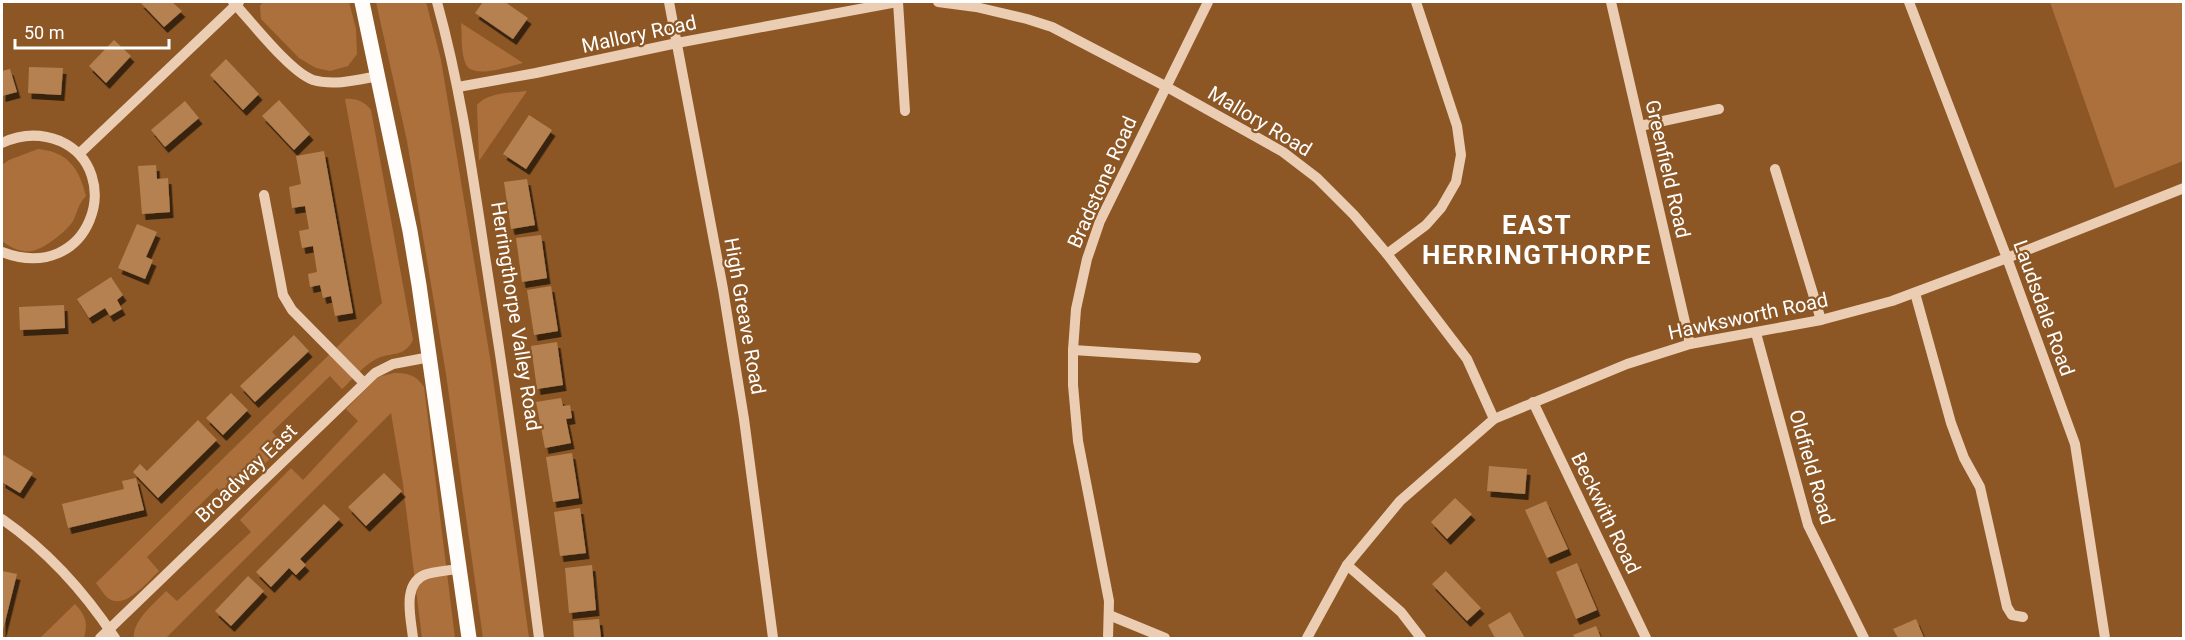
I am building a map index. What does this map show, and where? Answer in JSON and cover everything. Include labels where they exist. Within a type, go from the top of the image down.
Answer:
[{"type":"main road","points":[[362,2],[410,231],[461,569],[469,639]]},
{"type":"street","name":"Herringthorpe Valley Road","points":[[437,2],[458,87],[510,416],[539,639]]},
{"type":"street","name":"High Greave Road","points":[[669,2],[723,289],[746,431],[773,639]]},
{"type":"street","points":[[898,2],[905,111]]},
{"type":"street","name":"Mallory Road","points":[[458,87],[536,74],[677,44],[898,2]]},
{"type":"street","name":"Mallory Road","points":[[939,2],[976,7],[1052,27],[1165,86],[1282,152],[1300,165],[1317,178],[1354,215],[1387,254],[1467,359],[1494,419]]},
{"type":"street","name":"Bradstone Road","points":[[1108,639],[1109,601],[1078,441],[1073,385],[1076,309],[1087,259],[1100,221],[1208,2]]},
{"type":"street","points":[[1387,254],[1426,225],[1441,208],[1456,182],[1461,155],[1457,126],[1416,2]]},
{"type":"street","name":"Greenfield Road","points":[[1611,2],[1690,344]]},
{"type":"street","name":"Laudsdale Road","points":[[1909,2],[2075,444],[2105,639]]},
{"type":"street","points":[[80,153],[236,3],[294,69],[311,79],[342,82],[378,76]]},
{"type":"street","points":[[1640,126],[1719,109]]},
{"type":"street","points":[[2,142],[18,136],[51,137],[80,153],[94,186],[94,204],[90,221],[81,236],[69,248],[53,256],[36,260],[2,252]]},
{"type":"street","points":[[1775,169],[1821,320]]},
{"type":"street","name":"Hawksworth Road","points":[[1307,639],[1347,565],[1400,501],[1494,419],[1627,364],[1690,344],[1821,320],[1915,293],[2184,188]]},
{"type":"street","points":[[264,195],[283,295],[292,310],[364,382]]},
{"type":"street","points":[[1915,293],[1951,423],[1964,458],[1980,487],[2007,607],[2012,615],[2023,617]]},
{"type":"street","name":"Oldfield Road","points":[[1756,333],[1808,525],[1863,639]]},
{"type":"street","points":[[1073,350],[1196,358]]},
{"type":"street","name":"Broadway East","points":[[100,639],[112,634],[364,382],[384,368],[430,357]]},
{"type":"street","name":"Beckwith Road","points":[[1533,402],[1646,639]]},
{"type":"street","points":[[2,519],[58,564],[112,634]]},
{"type":"street","points":[[1347,565],[1401,612],[1421,639]]},
{"type":"street","points":[[413,639],[409,598],[412,585],[426,574],[461,569]]},
{"type":"street","points":[[1109,615],[1165,639]]},
{"type":"shaded area","points":[[263,2],[349,2],[356,29],[357,54],[348,66],[330,71],[316,68],[299,58],[261,19],[260,6]]},
{"type":"shaded area","points":[[376,2],[426,2],[441,60],[491,364],[529,638],[483,638],[446,374],[407,141]]},
{"type":"shaded area","points":[[2050,2],[2183,2],[2183,161],[2115,188]]},
{"type":"shaded area","points":[[461,23],[523,63],[491,71],[474,71],[468,68],[463,53]]},
{"type":"shaded area","points":[[527,91],[479,161],[477,105],[493,95]]},
{"type":"shaded area","points":[[345,99],[360,101],[371,110],[413,340],[405,350],[371,362],[342,389],[330,376],[272,432],[284,445],[228,499],[217,488],[147,557],[159,571],[149,581],[136,593],[122,601],[108,598],[96,583],[382,303]]},
{"type":"shaded area","points":[[38,149],[57,154],[71,163],[80,177],[86,196],[73,221],[61,234],[37,250],[24,251],[2,241],[2,165]]},
{"type":"shaded area","points":[[394,373],[411,376],[424,387],[455,638],[422,638],[403,484],[391,413],[166,638],[134,638],[134,632],[140,619],[166,591],[177,601],[251,532],[240,520],[291,468],[303,480],[358,421],[346,409],[378,377]]},
{"type":"shaded area","points":[[75,604],[85,620],[84,638],[40,638]]},
{"type":"building","points":[[140,2],[172,2],[182,11],[164,27]]},
{"type":"building","points":[[483,2],[505,2],[528,18],[513,39],[475,13]]},
{"type":"building","points":[[114,40],[131,56],[106,83],[89,66]]},
{"type":"building","points":[[226,59],[259,94],[243,110],[210,75]]},
{"type":"building","points":[[29,67],[63,68],[61,95],[28,93]]},
{"type":"building","points":[[10,69],[17,92],[2,96],[2,71]]},
{"type":"building","points":[[279,100],[310,134],[294,150],[262,116]]},
{"type":"building","points":[[185,101],[199,118],[165,147],[151,130]]},
{"type":"building","points":[[529,115],[552,130],[526,169],[503,154]]},
{"type":"building","points":[[324,151],[353,313],[335,316],[331,296],[323,298],[320,285],[310,287],[308,274],[317,272],[313,246],[302,248],[299,231],[309,229],[305,206],[292,208],[289,187],[301,184],[296,156]]},
{"type":"building","points":[[156,165],[157,179],[168,178],[170,212],[142,214],[138,166]]},
{"type":"building","points":[[527,179],[535,225],[511,229],[504,182]]},
{"type":"building","points":[[137,224],[157,232],[146,257],[153,260],[145,279],[118,268]]},
{"type":"building","points":[[541,235],[547,278],[522,282],[516,238]]},
{"type":"building","points":[[111,277],[123,295],[117,300],[122,309],[110,316],[105,308],[89,318],[77,299]]},
{"type":"building","points":[[551,286],[558,331],[534,335],[527,290]]},
{"type":"building","points":[[64,305],[65,328],[20,330],[19,307]]},
{"type":"building","points":[[294,335],[309,351],[255,402],[240,386]]},
{"type":"building","points":[[557,342],[563,385],[537,389],[531,346]]},
{"type":"building","points":[[231,393],[248,410],[223,435],[206,418]]},
{"type":"building","points":[[561,398],[563,406],[570,405],[572,418],[566,419],[571,443],[545,448],[536,402]]},
{"type":"building","points":[[198,420],[217,440],[158,498],[133,472],[140,464],[147,471]]},
{"type":"building","points":[[572,453],[579,498],[553,502],[546,457]]},
{"type":"building","points":[[2,454],[33,473],[20,493],[2,482]]},
{"type":"building","points":[[1489,466],[1527,469],[1525,494],[1487,491]]},
{"type":"building","points":[[384,473],[402,491],[366,526],[348,507]]},
{"type":"building","points":[[136,478],[144,510],[68,528],[62,504],[124,489],[122,481]]},
{"type":"building","points":[[1455,498],[1472,514],[1447,539],[1431,522]]},
{"type":"building","points":[[1546,501],[1568,549],[1547,558],[1525,510]]},
{"type":"building","points":[[324,504],[340,519],[300,559],[306,565],[296,575],[289,568],[271,587],[256,572]]},
{"type":"building","points":[[580,508],[586,553],[560,556],[554,512]]},
{"type":"building","points":[[1577,563],[1597,610],[1576,619],[1556,572]]},
{"type":"building","points":[[592,565],[596,610],[569,613],[565,568]]},
{"type":"building","points":[[2,571],[17,574],[2,634]]},
{"type":"building","points":[[1446,571],[1481,608],[1467,621],[1432,584]]},
{"type":"building","points":[[248,576],[264,591],[231,626],[215,611]]},
{"type":"building","points":[[1510,612],[1525,638],[1495,638],[1488,625]]},
{"type":"building","points":[[599,619],[601,638],[574,638],[573,621]]},
{"type":"building","points":[[1916,619],[1924,638],[1898,638],[1893,629]]},
{"type":"building","points":[[1596,626],[1601,638],[1575,638],[1573,635]]},
{"type":"district","name":"EAST HERRINGTHORPE","points":[[1537,240]]}]
